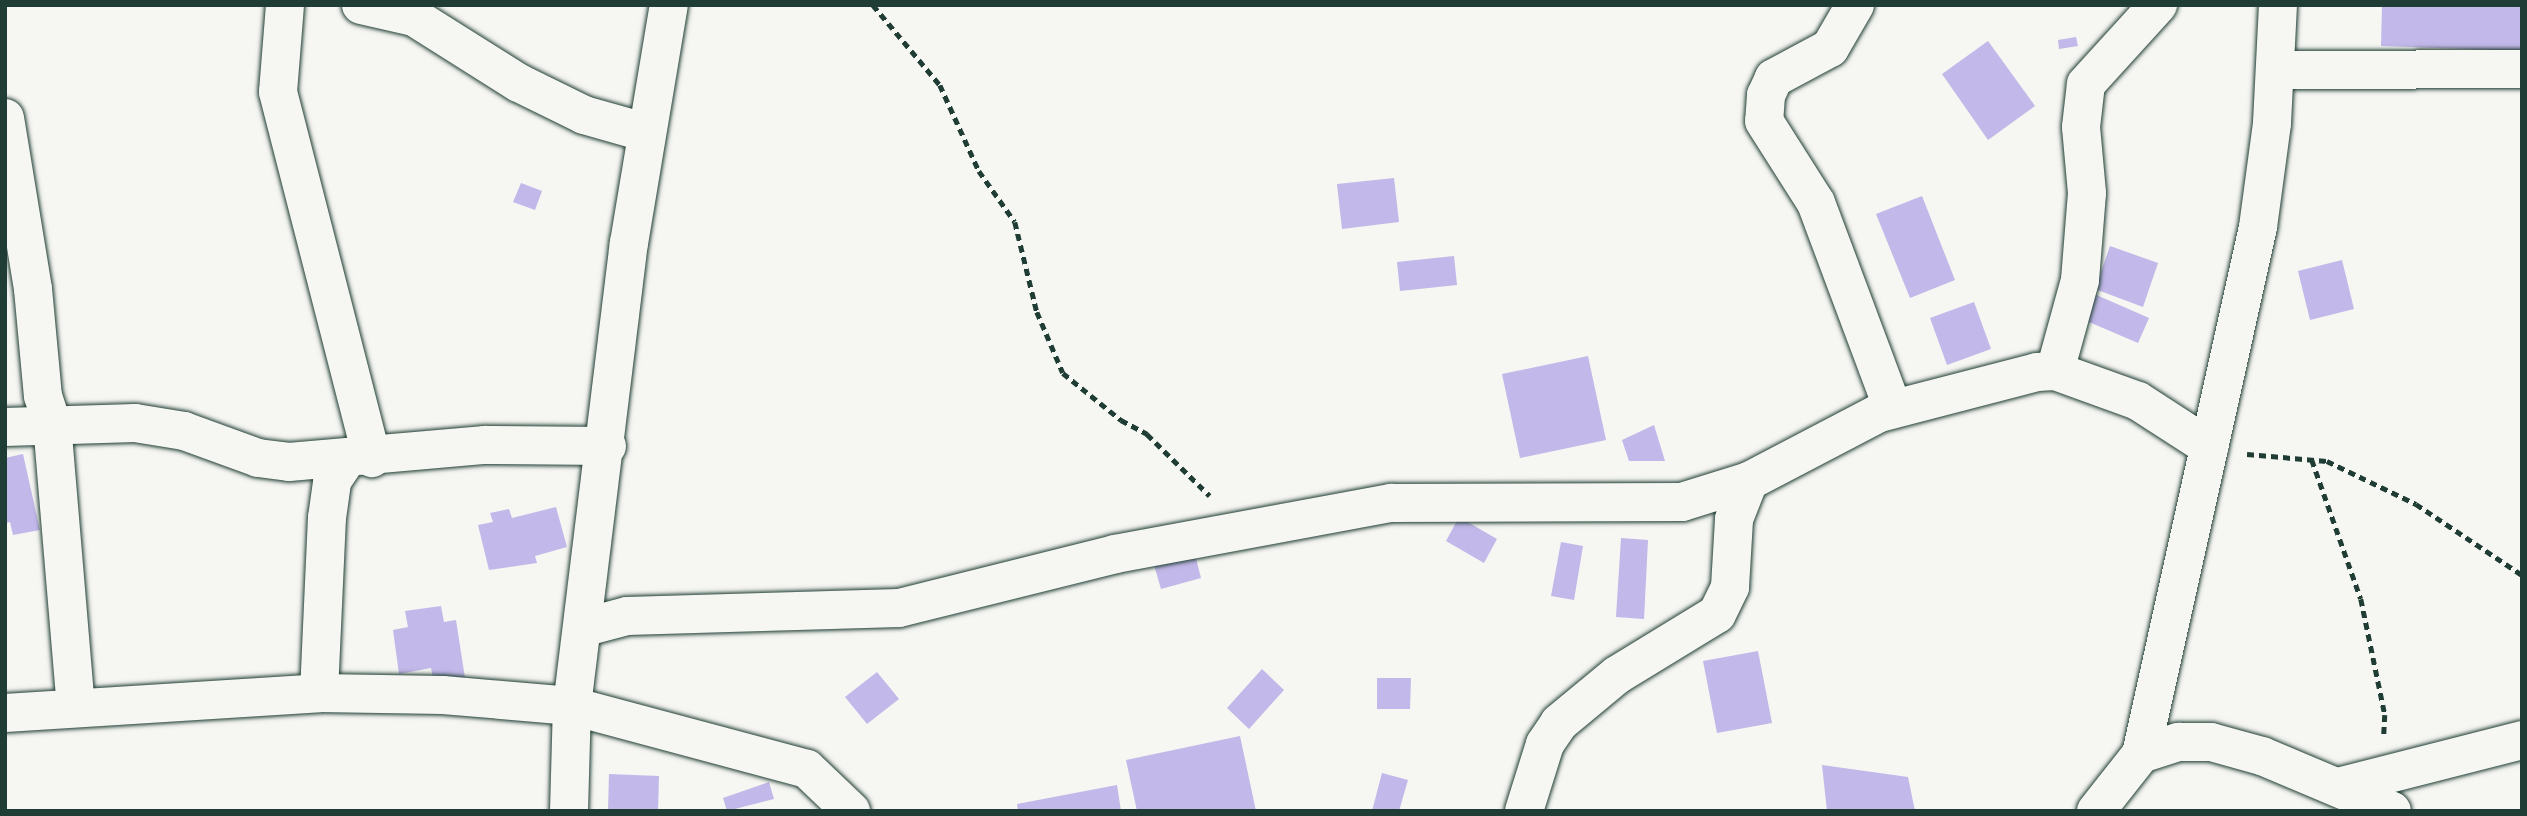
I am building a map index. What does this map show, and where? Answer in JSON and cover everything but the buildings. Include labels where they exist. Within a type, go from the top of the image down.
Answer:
[{"type":"street","points":[[285,5],[278,92],[360,459]]},
{"type":"street","points":[[360,5],[414,17],[519,83],[584,115],[644,132]]},
{"type":"street","points":[[569,811],[572,706],[607,446],[644,132],[669,5]]},
{"type":"street","points":[[1855,5],[1830,48],[1774,78],[1766,95],[1764,121],[1770,139],[1816,203],[1894,409]]},
{"type":"street","points":[[2055,370],[2080,280],[2087,193],[2081,127],[2086,84],[2158,5]]},
{"type":"street","points":[[2096,811],[2141,754],[2258,227],[2275,70],[2278,5]]},
{"type":"street","points":[[2275,70],[2522,69]]},
{"type":"street","points":[[7,133],[43,396],[52,423],[76,708]]},
{"type":"street","points":[[582,628],[627,617],[887,610],[1053,574],[1115,555],[1391,503],[1682,502],[1749,481],[1894,409],[2003,378],[2055,370],[2138,401],[2209,447]]},
{"type":"street","points":[[5,427],[52,423],[135,423],[184,431],[258,458],[360,459],[485,445],[607,446]]},
{"type":"street","points":[[319,693],[327,518],[332,481],[360,459]]},
{"type":"street","points":[[1524,811],[1545,744],[1559,723],[1617,676],[1717,614],[1730,587],[1734,519],[1749,481]]},
{"type":"street","points":[[5,713],[319,693],[443,695],[572,706],[807,769],[851,811]]},
{"type":"street","points":[[2338,787],[2383,772],[2522,740]]},
{"type":"street","points":[[2141,754],[2179,742],[2211,742],[2338,787],[2392,811]]},
{"type":"path","points":[[873,5],[940,85],[973,159],[1015,222],[1037,312],[1063,373],[1121,421],[1147,434],[1240,532]]},
{"type":"path","points":[[2209,447],[2327,461],[2416,504],[2522,575]]},
{"type":"path","points":[[2312,460],[2361,599],[2385,715],[2383,772]]}]
